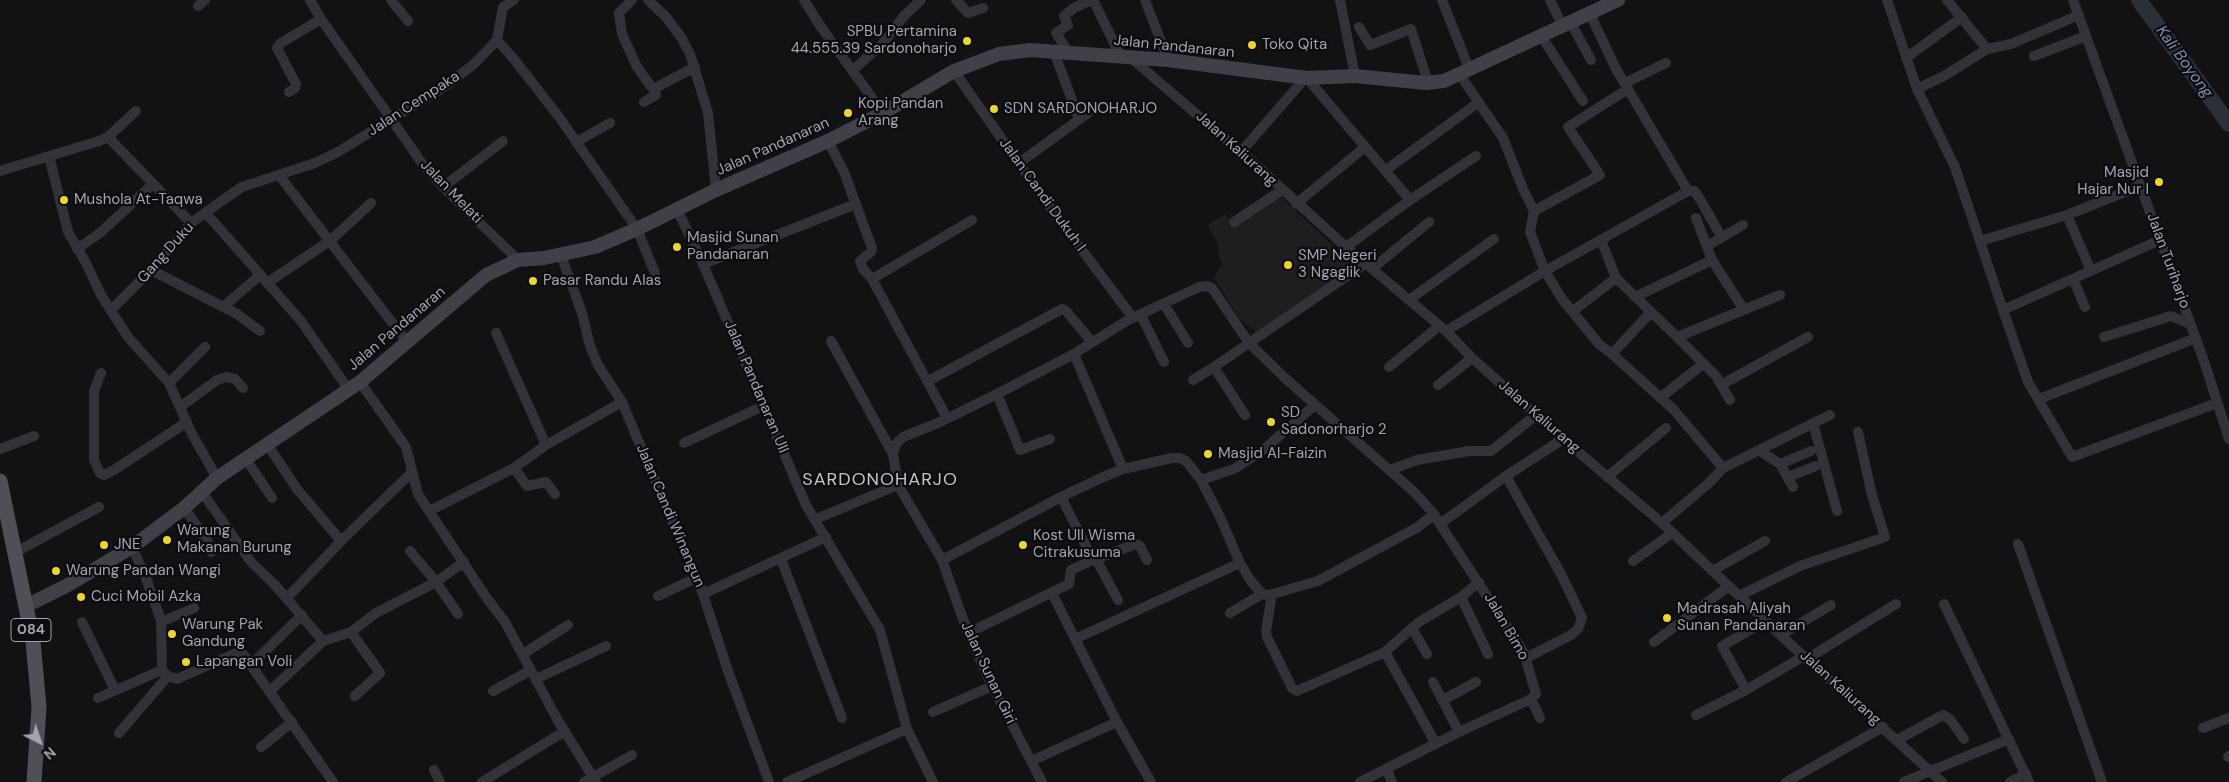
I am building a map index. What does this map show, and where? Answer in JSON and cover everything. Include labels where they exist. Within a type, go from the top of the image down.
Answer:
[{"type":"main road","name":"Jalan Pandanaran","points":[[26,606],[68,585],[132,547],[184,508],[217,478],[355,386],[486,275],[518,260],[595,247],[716,190],[828,141],[882,113],[954,71],[999,54],[1030,50],[1168,60],[1304,81],[1354,76],[1428,82],[1444,81],[1465,73],[1618,0]]},
{"type":"main road","name":"084","points":[[0,481],[33,641],[39,707],[34,782]]},
{"type":"street","name":"Jalan Melati","points":[[311,0],[320,19],[422,163],[443,187],[464,205],[518,260]]},
{"type":"street","points":[[392,0],[408,21]]},
{"type":"street","points":[[514,0],[500,4],[496,40],[513,58],[576,142],[636,229],[656,274]]},
{"type":"street","points":[[632,0],[619,13],[622,34],[637,67],[656,95],[644,102]]},
{"type":"street","points":[[648,0],[666,17],[681,37],[695,68],[708,113],[716,190]]},
{"type":"street","points":[[804,0],[820,27],[853,70],[882,113]]},
{"type":"street","points":[[853,70],[883,43],[919,0]]},
{"type":"street","points":[[956,0],[968,13],[983,8]]},
{"type":"street","points":[[1069,53],[1056,33],[1068,25],[1064,16],[1074,8],[1092,0],[1126,57]]},
{"type":"street","points":[[1145,0],[1168,60]]},
{"type":"street","points":[[1340,0],[1354,76]]},
{"type":"street","points":[[1442,0],[1465,73],[1479,102],[1503,138],[1523,189],[1534,211],[1530,232],[1545,271],[1562,299],[1599,344],[1660,398],[1723,468]]},
{"type":"street","points":[[1550,0],[1591,60]]},
{"type":"street","points":[[1887,0],[1917,89],[1956,167],[2028,382],[2072,457],[2217,403]]},
{"type":"street","points":[[1947,0],[1987,49]]},
{"type":"street","name":"Jalan Turiharjo","points":[[2073,0],[2196,338],[2229,439]]},
{"type":"street","points":[[1590,14],[1616,69],[1688,191]]},
{"type":"street","points":[[1917,89],[1944,76],[1987,49],[2011,44],[2078,15]]},
{"type":"street","points":[[1906,58],[1962,17]]},
{"type":"street","points":[[289,92],[296,86],[277,48],[281,43],[320,19]]},
{"type":"street","points":[[1359,27],[1370,45],[1411,29],[1428,82]]},
{"type":"street","points":[[2034,56],[2086,36]]},
{"type":"street","points":[[1542,37],[1582,101]]},
{"type":"street","name":"Jalan Cempaka","points":[[279,176],[338,152],[447,85],[474,64],[496,40]]},
{"type":"street","points":[[1054,52],[1079,119]]},
{"type":"street","name":"Jalan Kaliurang","points":[[1126,57],[1240,153],[1346,247],[1370,265],[1442,328],[1472,358],[1563,440],[1662,523],[1781,636],[1942,782]]},
{"type":"street","points":[[1534,211],[1600,175],[1568,126],[1627,86],[1666,63]]},
{"type":"street","points":[[653,89],[695,68]]},
{"type":"street","name":"Jalan Candi Dukuh I","points":[[954,71],[1019,163],[1137,317],[1164,362]]},
{"type":"street","points":[[1240,153],[1304,81],[1386,170],[1410,200]]},
{"type":"street","points":[[1386,170],[1479,102]]},
{"type":"street","points":[[0,171],[108,137],[136,111]]},
{"type":"street","points":[[1019,163],[1088,113]]},
{"type":"street","points":[[576,142],[610,123]]},
{"type":"street","points":[[108,137],[191,223]]},
{"type":"street","points":[[443,187],[503,141]]},
{"type":"street","points":[[828,141],[844,172],[872,248],[871,252],[860,261],[861,266],[872,279],[947,418]]},
{"type":"street","points":[[1296,204],[1365,148]]},
{"type":"street","points":[[49,156],[68,232],[128,337],[169,383],[187,422],[217,478]]},
{"type":"street","points":[[1346,247],[1410,200],[1476,156]]},
{"type":"street","points":[[279,176],[407,342]]},
{"type":"street","name":"Gang Duku","points":[[111,310],[151,270],[191,223],[242,188],[279,176]]},
{"type":"street","points":[[77,249],[100,233],[153,184]]},
{"type":"street","points":[[1980,241],[2067,215],[2140,186]]},
{"type":"street","points":[[1234,222],[1282,190]]},
{"type":"street","points":[[1389,367],[1442,328],[1688,191],[1694,191],[1697,194],[1718,231]]},
{"type":"street","points":[[223,307],[264,279],[330,240],[371,203]]},
{"type":"street","points":[[703,264],[856,204]]},
{"type":"street","name":"Jalan Pandanaran UII","points":[[677,209],[703,264],[806,506],[816,519],[880,630],[907,729],[933,782]]},
{"type":"street","points":[[206,213],[301,321],[406,446],[418,494],[486,597],[505,622],[591,780],[632,756]]},
{"type":"street","points":[[2067,215],[2091,271]]},
{"type":"street","points":[[1696,218],[1712,260],[1744,310]]},
{"type":"street","points":[[872,279],[972,220]]},
{"type":"street","points":[[1194,380],[1370,265],[1429,222]]},
{"type":"street","points":[[1707,246],[1743,225]]},
{"type":"street","points":[[1410,300],[1494,239]]},
{"type":"street","points":[[1601,240],[1616,278],[1677,336],[1721,385],[1730,400]]},
{"type":"street","points":[[2003,310],[2160,240]]},
{"type":"street","name":"Jalan Candi Winangun","points":[[561,254],[582,314],[590,346],[598,365],[622,402],[703,594],[728,671],[769,782]]},
{"type":"street","points":[[1636,297],[1712,260]]},
{"type":"street","points":[[151,270],[223,307],[260,331]]},
{"type":"street","points":[[1574,312],[1616,278]]},
{"type":"street","points":[[2073,279],[2085,308]]},
{"type":"street","name":"Jalan Bimo","points":[[1164,304],[1199,287],[1207,286],[1212,288],[1249,343],[1315,405],[1390,470],[1434,514],[1514,636],[1526,658],[1536,692],[1530,699]]},
{"type":"street","points":[[1677,336],[1780,296]]},
{"type":"street","points":[[893,454],[896,444],[904,437],[997,394],[1164,304],[1188,343]]},
{"type":"street","points":[[928,381],[1062,309],[1066,310],[1092,342]]},
{"type":"street","points":[[1612,354],[1651,312]]},
{"type":"street","points":[[2104,337],[2171,316],[2190,324]]},
{"type":"street","points":[[496,333],[546,445]]},
{"type":"street","points":[[1721,385],[1808,337]]},
{"type":"street","points":[[2039,399],[2196,338]]},
{"type":"street","points":[[816,519],[898,485],[893,454],[831,341]]},
{"type":"street","points":[[169,383],[206,347]]},
{"type":"street","points":[[1074,354],[1123,469]]},
{"type":"street","points":[[1438,385],[1472,358]]},
{"type":"street","points":[[1660,398],[1703,364]]},
{"type":"street","points":[[1214,367],[1245,415]]},
{"type":"street","points":[[100,373],[94,390],[94,460],[100,473],[104,475],[114,470],[187,422]]},
{"type":"street","points":[[180,407],[217,380],[226,377],[235,379],[243,388]]},
{"type":"street","points":[[997,394],[1020,450],[1050,439]]},
{"type":"street","points":[[428,511],[514,468],[546,445],[622,402]]},
{"type":"street","points":[[1201,480],[1234,469],[1263,450],[1315,405]]},
{"type":"street","points":[[684,443],[763,406]]},
{"type":"street","points":[[1390,470],[1417,460],[1469,451],[1491,451],[1536,415]]},
{"type":"street","points":[[1662,523],[1709,483],[1723,468],[1830,415]]},
{"type":"street","points":[[1813,423],[1837,511]]},
{"type":"street","points":[[1608,477],[1666,428]]},
{"type":"street","points":[[1739,596],[1800,566],[1885,537],[1872,495],[1858,432]]},
{"type":"street","points":[[0,449],[34,436]]},
{"type":"street","points":[[1440,524],[1506,476],[1563,440]]},
{"type":"street","points":[[267,444],[298,489],[341,541]]},
{"type":"street","points":[[1760,451],[1780,464],[1793,487]]},
{"type":"street","points":[[1780,464],[1811,451]]},
{"type":"street","points":[[942,560],[1060,497],[1123,469],[1180,458],[1186,461],[1201,480],[1240,563],[1267,594],[1267,637],[1294,690],[1305,688],[1385,652],[1412,628],[1461,597],[1479,582]]},
{"type":"street","points":[[246,459],[272,498]]},
{"type":"street","points":[[1788,477],[1816,466]]},
{"type":"street","points":[[514,468],[527,486],[546,482],[555,494]]},
{"type":"street","points":[[287,598],[341,541],[412,473]]},
{"type":"street","points":[[1506,476],[1562,576],[1582,618],[1578,629],[1571,635],[1526,658]]},
{"type":"street","name":"Jalan Sunan Giri","points":[[898,485],[942,560],[968,632],[992,686],[1031,761],[1038,781]]},
{"type":"street","points":[[202,492],[251,562],[287,598],[323,640]]},
{"type":"street","points":[[1060,497],[1118,600]]},
{"type":"street","points":[[14,553],[100,507]]},
{"type":"street","points":[[184,508],[207,540],[211,552]]},
{"type":"street","points":[[1230,613],[1267,594],[1318,581],[1418,527],[1434,514]]},
{"type":"street","points":[[1634,561],[1672,533]]},
{"type":"street","points":[[703,594],[826,537]]},
{"type":"street","points":[[1712,571],[1765,540]]},
{"type":"street","points":[[968,632],[1069,584],[1071,570],[1074,567],[1136,544],[1140,546],[1147,560]]},
{"type":"street","points":[[2018,544],[2102,782]]},
{"type":"street","points":[[119,733],[165,673],[160,622],[146,578],[132,547]]},
{"type":"street","points":[[410,551],[436,582],[458,614]]},
{"type":"street","points":[[781,559],[842,718]]},
{"type":"street","points":[[270,691],[323,640],[350,632],[376,612],[436,582],[464,562]]},
{"type":"street","points":[[1075,639],[1240,563]]},
{"type":"street","points":[[658,596],[696,578]]},
{"type":"street","points":[[1654,642],[1729,586]]},
{"type":"street","points":[[1052,593],[1117,722],[1151,782]]},
{"type":"street","points":[[1461,597],[1488,654]]},
{"type":"street","points":[[1696,715],[1806,658],[1896,604]]},
{"type":"street","points":[[1944,604],[2027,778],[2010,782]]},
{"type":"street","points":[[1781,636],[1831,605]]},
{"type":"street","points":[[160,622],[194,608]]},
{"type":"street","points":[[251,665],[302,615]]},
{"type":"street","points":[[1746,690],[1722,646],[1766,621]]},
{"type":"street","points":[[82,622],[115,690]]},
{"type":"street","points":[[523,654],[568,624]]},
{"type":"street","points":[[1412,628],[1427,654]]},
{"type":"street","points":[[350,632],[380,674],[355,696]]},
{"type":"street","points":[[493,691],[606,646]]},
{"type":"street","points":[[1385,652],[1436,744]]},
{"type":"street","points":[[98,698],[115,690],[165,673],[177,679],[236,653],[243,654],[333,782]]},
{"type":"street","points":[[1433,682],[1459,732]]},
{"type":"street","points":[[1443,700],[1476,682]]},
{"type":"street","points":[[933,712],[992,686]]},
{"type":"street","points":[[1360,782],[1530,699],[1540,718]]},
{"type":"street","points":[[1897,740],[1943,715],[1950,719],[1964,739]]},
{"type":"street","points":[[2203,728],[2229,718]]},
{"type":"street","points":[[261,747],[292,722]]},
{"type":"street","points":[[1031,761],[1117,722]]},
{"type":"street","points":[[1786,782],[1883,727]]},
{"type":"street","points":[[787,782],[907,729]]},
{"type":"street","points":[[482,782],[565,731]]},
{"type":"street","points":[[1904,782],[2009,739]]},
{"type":"street","points":[[434,770],[440,782]]},
{"type":"street","points":[[1387,770],[1392,782]]},
{"type":"shaded area","name":"SMP Negeri 3 Ngaglik","points":[[1279,195],[1355,266],[1257,333],[1239,318],[1214,277],[1222,264],[1218,253],[1218,244],[1207,225],[1225,214],[1232,225]]},
{"type":"waterway","name":"Kali Boyong","points":[[2139,0],[2229,124]]},
{"type":"place","name":"SPBU Pertamina 44.555.39 Sardonoharjo","points":[[967,41]]},
{"type":"place","name":"Toko Qita","points":[[1252,45]]},
{"type":"place","name":"SDN SARDONOHARJO","points":[[994,109]]},
{"type":"place","name":"Kopi Pandan Arang","points":[[848,113]]},
{"type":"place","name":"Masjid Hajar Nur I","points":[[2159,182]]},
{"type":"place","name":"Mushola At-Taqwa","points":[[64,200]]},
{"type":"place","name":"Masjid Sunan Pandanaran","points":[[677,247]]},
{"type":"place","name":"SMP Negeri 3 Ngaglik","points":[[1288,265]]},
{"type":"place","name":"Pasar Randu Alas","points":[[533,281]]},
{"type":"place","name":"SD Sadonorharjo 2","points":[[1271,422]]},
{"type":"place","name":"Masjid Al-Faizin","points":[[1208,454]]},
{"type":"place","name":"Warung Makanan Burung","points":[[167,540]]},
{"type":"place","name":"JNE","points":[[104,545]]},
{"type":"place","name":"Kost UII Wisma Citrakusuma","points":[[1023,545]]},
{"type":"place","name":"Warung Pandan Wangi","points":[[56,571]]},
{"type":"place","name":"Cuci Mobil Azka","points":[[81,597]]},
{"type":"place","name":"Madrasah Aliyah Sunan Pandanaran","points":[[1667,618]]},
{"type":"place","name":"Warung Pak Gandung","points":[[172,634]]},
{"type":"place","name":"Lapangan Voli","points":[[186,662]]},
{"type":"district","name":"SARDONOHARJO","points":[[880,480]]}]
